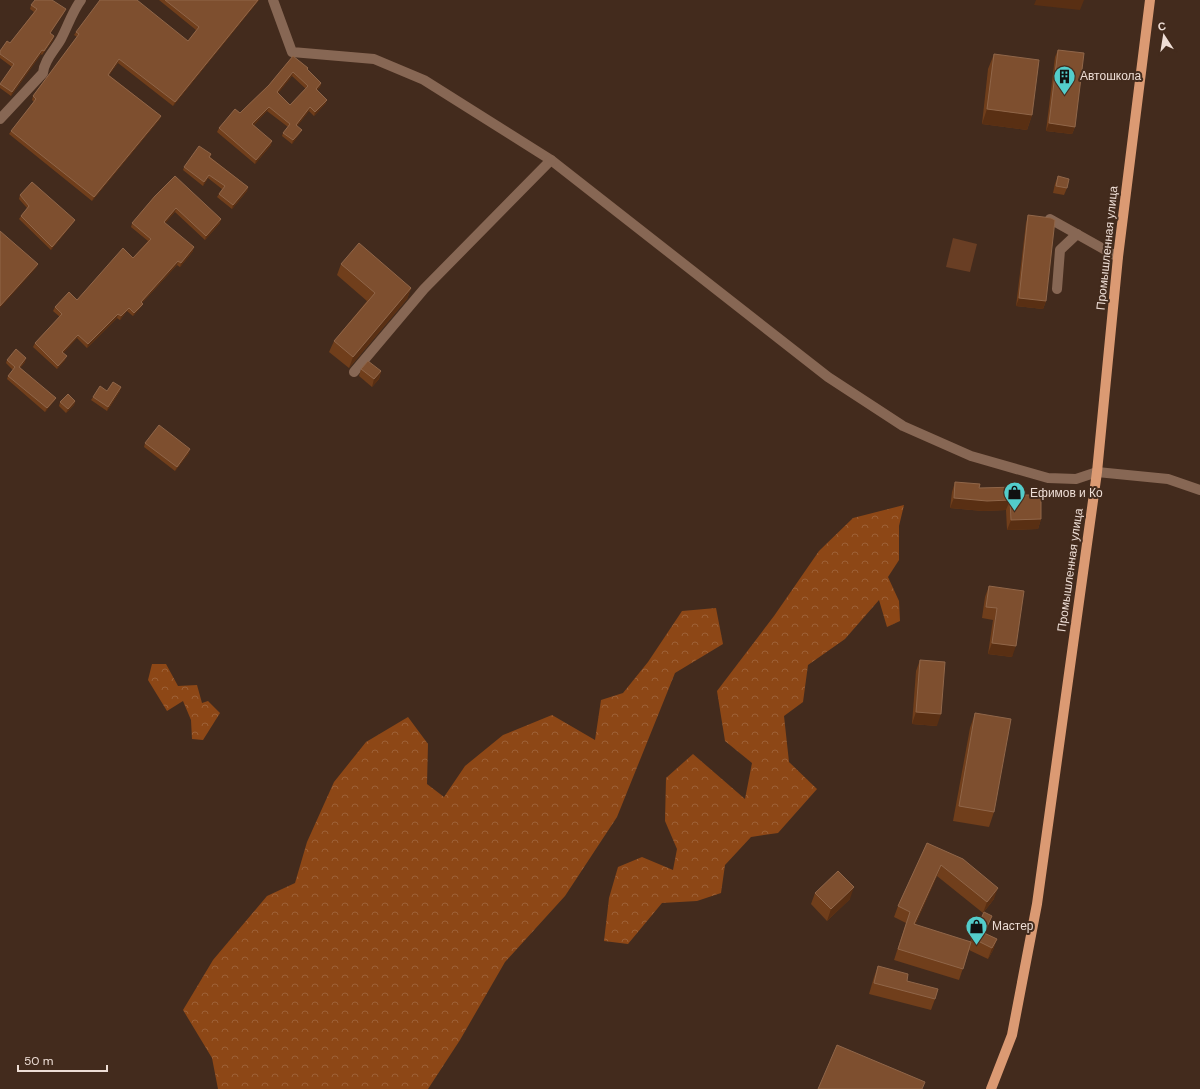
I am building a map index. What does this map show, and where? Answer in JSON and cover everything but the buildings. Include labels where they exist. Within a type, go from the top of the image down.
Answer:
[{"type":"main road","name":"Промышленная улица","points":[[991,1089],[1012,1035],[1037,904],[1097,472],[1118,257],[1150,0]]},
{"type":"street","points":[[0,119],[44,73],[44,65],[60,40],[81,0]]},
{"type":"street","points":[[273,0],[292,52],[374,59],[424,80],[551,160],[828,377],[903,426],[971,456],[1048,478],[1076,479],[1097,472],[1168,479],[1200,490]]},
{"type":"street","points":[[354,372],[424,289],[551,160]]},
{"type":"street","points":[[1050,219],[1118,257]]},
{"type":"street","points":[[1057,289],[1060,250],[1077,234]]},
{"type":"green space","points":[[904,505],[899,526],[899,560],[888,577],[899,601],[900,621],[887,627],[879,600],[845,639],[808,665],[803,702],[784,716],[789,762],[817,789],[778,833],[751,837],[725,865],[721,893],[697,901],[662,903],[628,944],[604,941],[609,898],[618,867],[642,857],[673,870],[677,849],[665,821],[666,778],[693,754],[745,799],[752,763],[725,741],[717,691],[774,616],[819,551],[853,518]]},
{"type":"green space","points":[[716,608],[723,644],[675,673],[617,817],[565,896],[505,962],[460,1040],[428,1089],[218,1089],[212,1058],[183,1010],[213,960],[267,896],[295,883],[307,842],[334,782],[366,742],[408,717],[428,744],[427,784],[444,797],[465,766],[503,735],[552,715],[595,740],[601,700],[623,693],[648,662],[682,611]]},
{"type":"green space","points":[[152,664],[166,664],[178,686],[197,685],[202,703],[208,701],[220,713],[203,740],[192,739],[191,720],[183,701],[167,711],[148,680]]},
{"type":"shaded area","points":[[953,238],[977,244],[970,272],[946,267]]},
{"type":"place","name":"Автошкола","points":[[1064,96]]},
{"type":"place","name":"Ефимов и Ко","points":[[1015,512]]},
{"type":"place","name":"Мастер","points":[[977,946]]}]
